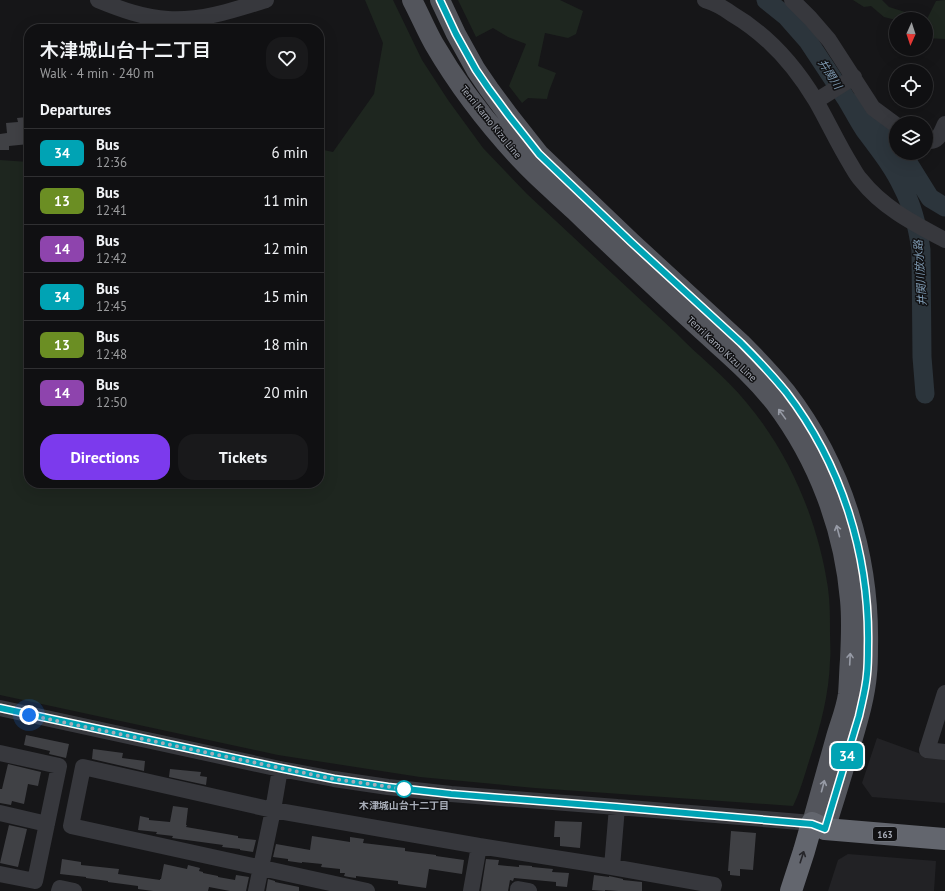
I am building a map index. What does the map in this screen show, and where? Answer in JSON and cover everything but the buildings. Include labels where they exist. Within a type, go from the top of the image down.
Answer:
[{"type":"highway","name":"163","points":[[822,823],[945,826]]},
{"type":"highway","name":"163","points":[[822,823],[945,839]]},
{"type":"highway","points":[[791,891],[804,851],[822,823]]},
{"type":"highway","points":[[807,891],[822,823]]},
{"type":"main road","name":"Tenri Kamo Kizu Line","points":[[412,0],[433,43],[446,64],[474,104],[508,145],[612,247],[745,369],[775,404],[788,422],[812,462],[831,507],[842,548],[848,578],[851,626],[848,695],[822,823]]},
{"type":"main road","name":"Tenri Kamo Kizu Line","points":[[440,0],[456,34],[476,70],[539,154],[631,242],[741,343],[762,365],[787,393],[800,412],[833,471],[849,514],[861,559],[865,581],[868,627],[867,674],[859,716],[822,823]]},
{"type":"street","points":[[98,0],[117,8],[141,15],[167,19],[191,19],[223,13],[266,0]]},
{"type":"street","points":[[705,0],[737,16],[762,35],[786,58],[822,97],[847,158],[861,180],[870,190],[907,220],[945,240]]},
{"type":"street","points":[[792,0],[829,40],[852,78],[873,108],[889,120]]},
{"type":"street","points":[[822,97],[852,78]]},
{"type":"street","points":[[933,141],[942,131],[945,124]]},
{"type":"street","points":[[945,693],[927,750],[945,752]]},
{"type":"street","points":[[0,708],[280,768],[334,779],[380,786],[451,794],[822,823]]},
{"type":"street","points":[[0,754],[59,766],[35,881],[0,874]]},
{"type":"street","points":[[367,891],[71,826],[83,767],[273,810],[714,885],[712,891]]},
{"type":"street","points":[[256,891],[280,768]]},
{"type":"street","points":[[612,867],[616,807]]},
{"type":"street","points":[[0,813],[48,824]]},
{"type":"street","points":[[471,891],[479,846]]},
{"type":"street","points":[[59,891],[60,888],[74,891]]},
{"type":"street","points":[[518,891],[518,889],[529,891]]},
{"type":"shaded area","points":[[365,0],[393,0],[422,60],[448,100],[483,148],[527,194],[729,383],[762,422],[789,466],[800,489],[817,538],[828,588],[830,616],[829,673],[826,697],[815,744],[793,806],[535,788],[420,777],[278,755],[0,695],[0,160],[24,162],[24,488],[324,488],[324,150],[333,152],[374,94],[383,43]]},
{"type":"shaded area","points":[[458,0],[560,0],[583,11],[576,34],[568,38],[545,33],[538,66],[556,73],[547,99],[528,98],[522,103],[509,86],[526,44],[508,37],[493,28],[476,37]]},
{"type":"shaded area","points":[[853,0],[882,0],[889,7],[905,12],[889,12],[889,18],[884,17],[871,6],[864,7]]},
{"type":"shaded area","points":[[945,0],[945,39],[933,38],[933,12],[930,12],[936,1]]},
{"type":"shaded area","points":[[877,738],[921,754],[945,756],[945,803],[872,797],[862,783]]},
{"type":"shaded area","points":[[848,854],[936,861],[934,891],[828,891],[838,860]]},
{"type":"waterway","name":"井関川","points":[[766,0],[786,16],[808,41],[847,100],[887,129],[889,132]]},
{"type":"waterway","name":"井関川放水路","points":[[847,100],[864,129],[895,172],[907,195],[915,218],[921,250],[922,357],[925,394]]},
{"type":"waterway","name":"井関川","points":[[906,160],[930,198],[945,207]]},
{"type":"bus line","name":"34","points":[[0,708],[334,779],[388,787],[451,794],[812,824],[825,829],[859,716],[867,674],[868,627],[865,581],[856,536],[842,492],[833,471],[800,412],[787,393],[757,359],[539,154],[476,70],[456,34],[440,0]]},
{"type":"place","name":"木津城山台十二丁目","points":[[404,789]]},
{"type":"route","points":[[29,715],[334,779],[404,789]]}]
